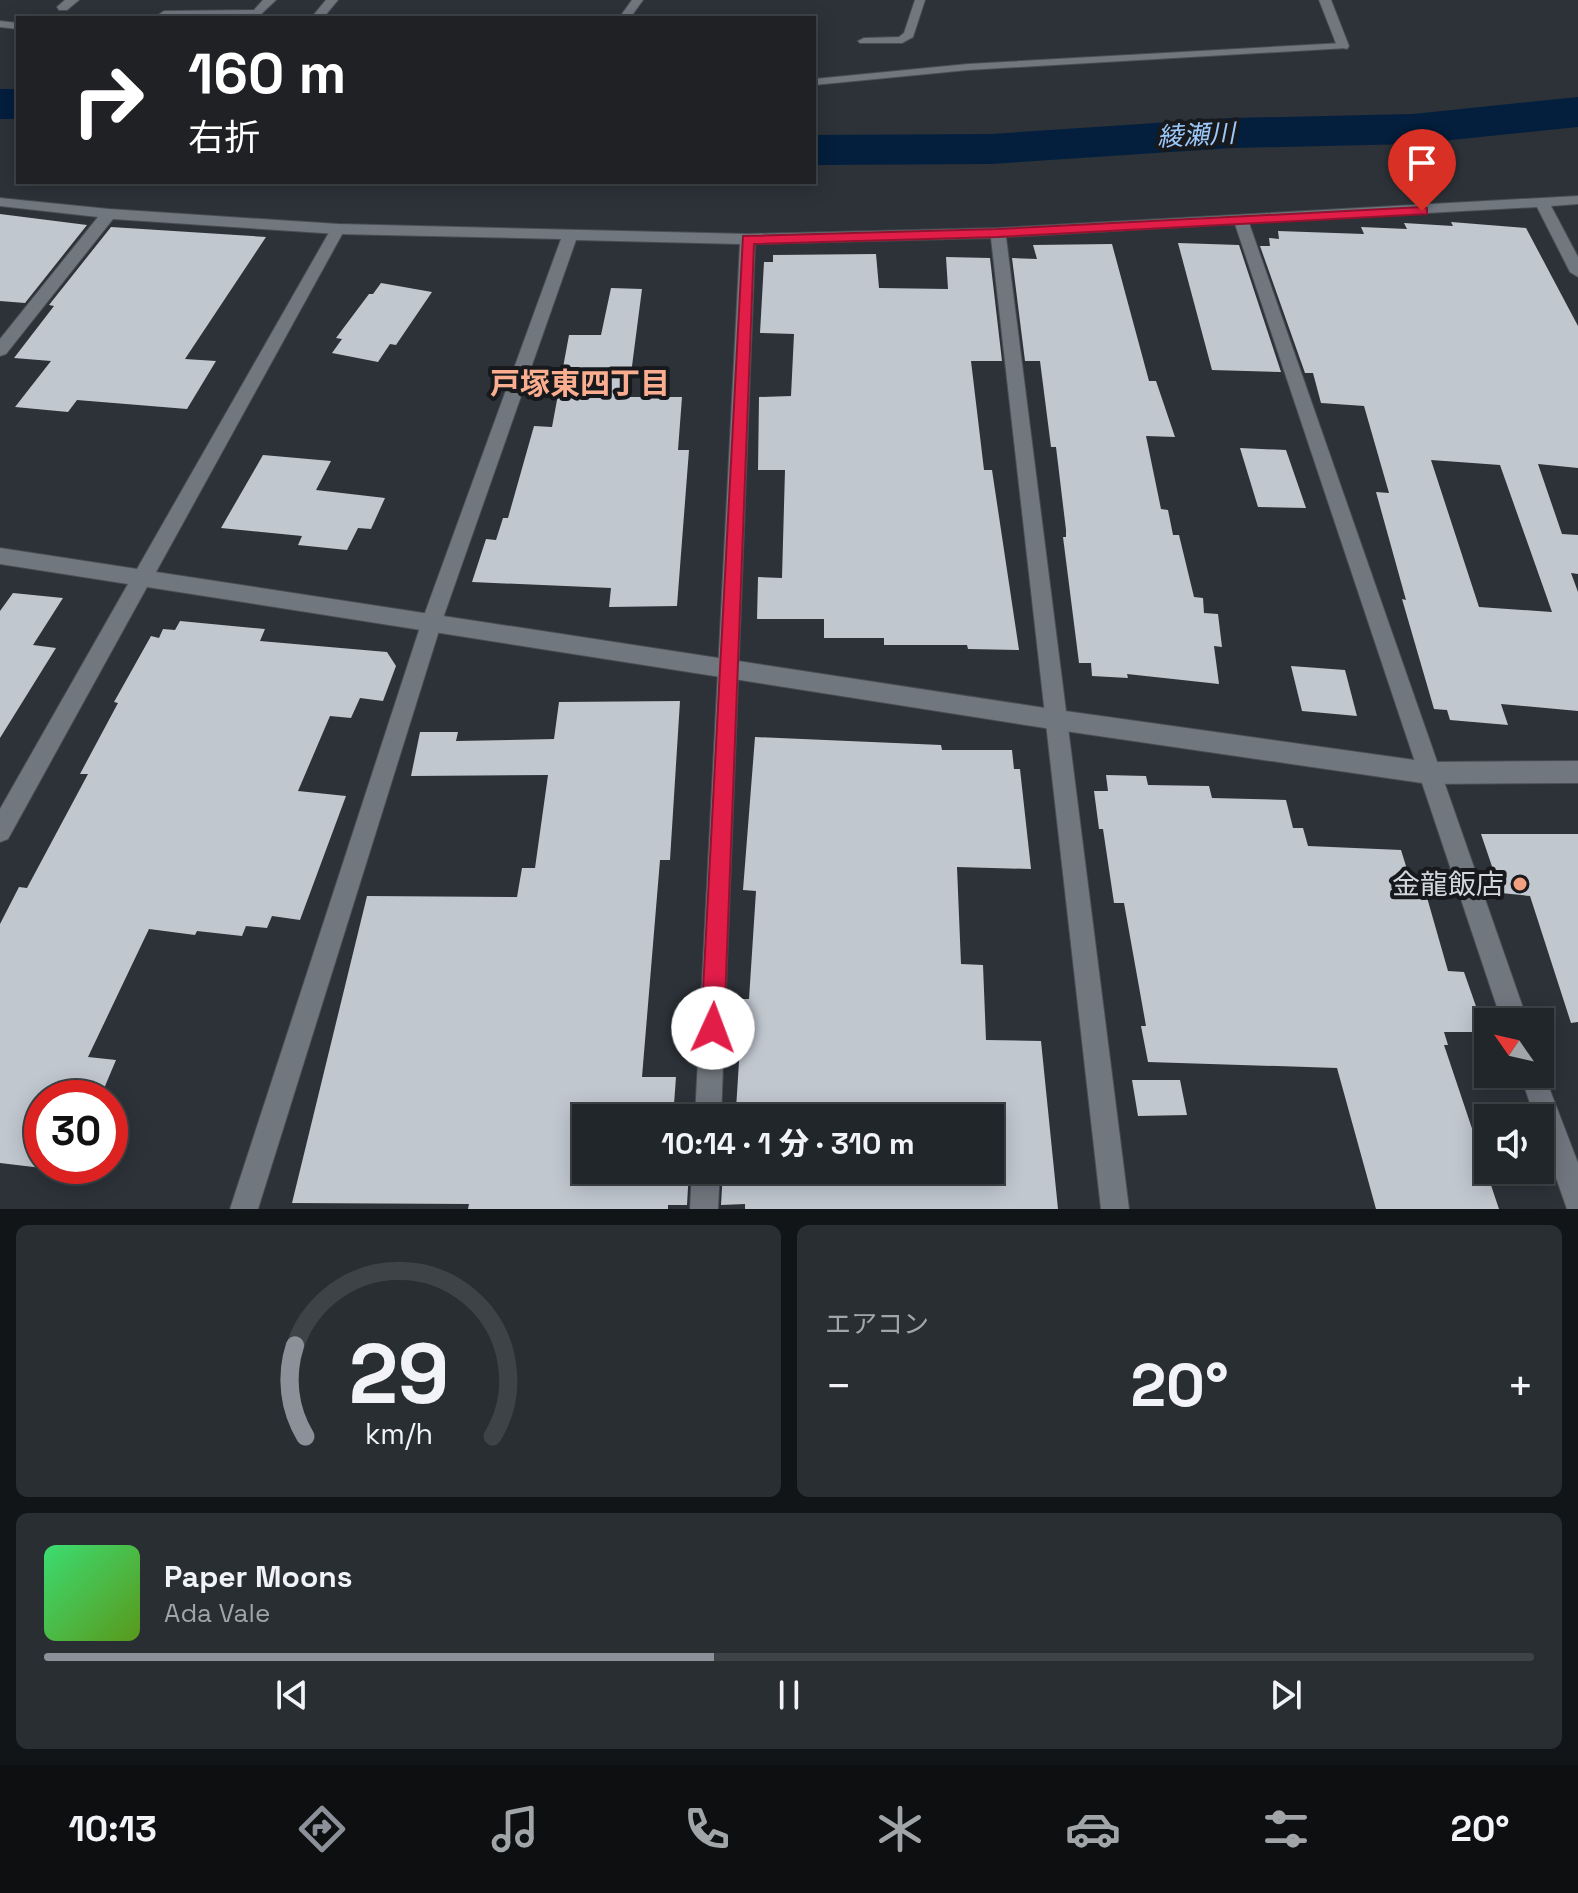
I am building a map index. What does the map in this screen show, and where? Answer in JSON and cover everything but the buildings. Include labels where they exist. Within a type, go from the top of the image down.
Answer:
[{"type":"street","points":[[163,16],[184,0]]},
{"type":"street","points":[[194,16],[257,14],[270,0]]},
{"type":"street","points":[[319,16],[332,0]]},
{"type":"street","points":[[1325,0],[1343,46]]},
{"type":"street","points":[[0,202],[109,214],[338,229],[748,239],[998,233],[1578,200]]},
{"type":"street","points":[[1543,204],[1578,272]]},
{"type":"street","points":[[0,350],[109,214]]},
{"type":"street","points":[[1241,221],[1510,1008]]},
{"type":"street","points":[[0,831],[338,229]]},
{"type":"street","points":[[998,233],[1115,1209]]},
{"type":"street","points":[[244,1209],[432,621],[570,236]]},
{"type":"street","points":[[709,1104],[748,239]]},
{"type":"street","points":[[0,556],[1058,720],[1429,773],[1578,772]]},
{"type":"street","points":[[1538,1088],[1578,1202]]},
{"type":"street","points":[[704,1209],[705,1184]]},
{"type":"lane","points":[[626,16],[638,0]]},
{"type":"lane","points":[[864,41],[902,40],[909,35],[920,0]]},
{"type":"lane","points":[[816,82],[968,67],[1343,46]]},
{"type":"waterway","name":"綾瀬川","points":[[0,104],[16,104]]},
{"type":"waterway","name":"綾瀬川","points":[[816,150],[991,149],[1231,133],[1413,129],[1578,112]]},
{"type":"place","name":"金龍飯店","points":[[1520,884]]},
{"type":"district","name":"戸塚東四丁目","points":[[580,383]]},
{"type":"route","points":[[713,1028],[748,239],[998,233],[1422,211]]}]
